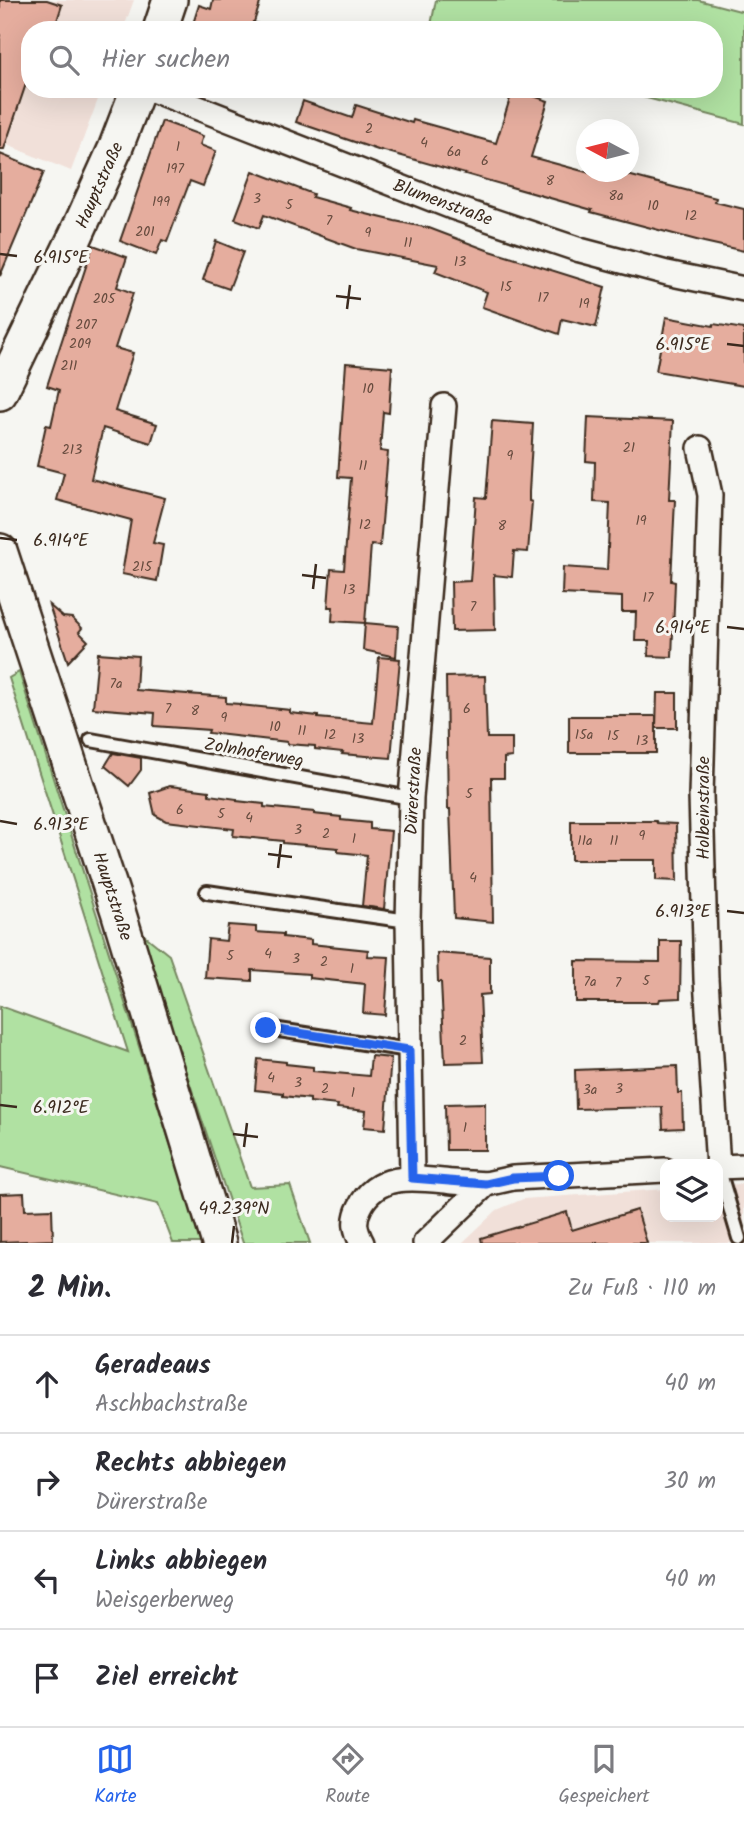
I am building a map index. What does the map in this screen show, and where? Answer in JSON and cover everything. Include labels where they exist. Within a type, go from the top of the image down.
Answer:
[{"type":"main road","points":[[163,21],[170,0]]},
{"type":"main road","name":"Hauptstraße","points":[[0,393],[77,233],[135,98]]},
{"type":"main road","name":"Hauptstraße","points":[[0,551],[118,911],[219,1243]]},
{"type":"street","name":"Blumenstraße","points":[[173,98],[439,202],[580,250],[667,273],[744,289]]},
{"type":"street","name":"Dürerstraße","points":[[412,1178],[408,921],[411,798],[444,406]]},
{"type":"street","name":"Holbeinstraße","points":[[701,448],[710,495],[701,795],[706,979],[717,1159]]},
{"type":"street","points":[[723,1167],[744,1166]]},
{"type":"street","points":[[362,1243],[355,1230],[357,1213],[365,1195],[383,1183],[412,1178],[486,1184],[513,1178],[660,1170]]},
{"type":"street","points":[[433,1240],[486,1184]]},
{"type":"lane","name":"Zolnhoferweg","points":[[91,740],[411,798]]},
{"type":"lane","points":[[207,892],[408,921]]},
{"type":"lane","points":[[266,1028],[409,1050]]},
{"type":"lane","points":[[723,1184],[739,1238]]},
{"type":"shaded area","points":[[0,0],[134,0],[126,21],[21,21],[21,98],[99,98],[71,171],[0,142]]},
{"type":"shaded area","points":[[744,1184],[744,1243],[462,1243],[497,1210],[523,1199],[660,1189],[660,1222],[723,1222],[723,1185]]},
{"type":"green space","points":[[436,0],[698,0],[744,12],[744,124],[647,98],[723,98],[723,21],[432,21]]},
{"type":"green space","points":[[19,672],[202,1243],[173,1243],[158,1204],[0,1167],[0,1006],[128,1052],[9,678]]},
{"type":"green space","points":[[139,931],[169,955],[250,1187],[290,1185],[310,1243],[243,1243]]},
{"type":"building","points":[[0,0],[47,0],[62,5],[57,21],[21,21],[21,98],[4,149],[0,149]]},
{"type":"building","points":[[213,0],[261,0],[254,21],[194,21],[199,5],[211,9]]},
{"type":"building","points":[[510,98],[539,98],[548,101],[531,157],[576,169],[576,182],[639,182],[639,178],[716,198],[715,202],[744,209],[744,251],[591,212],[592,210],[381,151],[296,122],[303,101],[352,118],[356,105],[412,123],[413,120],[496,143]]},
{"type":"building","points":[[162,121],[203,136],[200,145],[216,151],[203,186],[190,181],[167,242],[162,240],[156,255],[120,241]]},
{"type":"building","points":[[0,154],[44,172],[0,276]]},
{"type":"building","points":[[253,171],[313,194],[312,197],[351,208],[350,210],[429,228],[487,250],[605,287],[596,327],[562,319],[559,334],[482,307],[487,292],[435,272],[438,265],[356,249],[264,215],[259,228],[235,219]]},
{"type":"building","points":[[216,241],[243,252],[229,289],[203,280]]},
{"type":"building","points":[[93,245],[127,257],[117,287],[133,293],[115,348],[133,353],[115,411],[157,424],[151,443],[103,428],[91,479],[165,498],[153,543],[163,545],[157,581],[122,574],[131,520],[57,500],[64,473],[37,466],[46,425],[51,426],[59,390],[47,386]]},
{"type":"building","points":[[666,317],[744,329],[744,386],[656,371]]},
{"type":"building","points":[[346,363],[392,367],[389,413],[383,412],[380,451],[388,452],[380,546],[371,545],[365,623],[332,621],[333,607],[328,607],[331,569],[344,570],[351,478],[338,477]]},
{"type":"building","points":[[588,417],[673,421],[669,500],[675,500],[671,581],[675,582],[672,657],[648,656],[649,641],[635,641],[636,612],[622,612],[622,597],[562,594],[563,567],[607,570],[610,503],[594,502],[595,462],[586,461]]},
{"type":"building","points":[[492,421],[533,424],[528,552],[514,551],[512,577],[494,575],[495,630],[452,631],[451,582],[470,581],[476,497],[486,498]]},
{"type":"building","points":[[49,605],[63,617],[72,618],[82,628],[79,632],[88,641],[68,662]]},
{"type":"building","points":[[365,623],[398,626],[396,657],[363,650]]},
{"type":"building","points":[[98,653],[138,656],[136,690],[226,697],[226,703],[290,710],[290,713],[318,718],[373,723],[379,657],[400,659],[391,758],[342,754],[343,752],[315,749],[315,746],[208,733],[209,730],[154,726],[155,713],[93,708]]},
{"type":"building","points":[[485,676],[487,738],[512,738],[512,757],[504,758],[504,778],[491,778],[493,922],[454,918],[448,809],[446,677]]},
{"type":"building","points":[[657,693],[677,693],[677,728],[656,728]]},
{"type":"building","points":[[569,716],[656,716],[656,753],[569,753]]},
{"type":"building","points":[[113,753],[141,758],[141,770],[129,786],[105,766]]},
{"type":"building","points":[[170,786],[209,791],[209,795],[264,804],[264,807],[341,817],[341,820],[370,823],[370,829],[391,831],[384,909],[362,906],[367,855],[338,852],[338,848],[233,836],[234,829],[166,821],[155,815],[150,793]]},
{"type":"building","points":[[571,821],[656,821],[676,824],[677,881],[656,880],[656,860],[571,860]]},
{"type":"building","points":[[228,925],[256,927],[256,932],[311,940],[311,944],[368,950],[367,956],[389,957],[385,1015],[363,1013],[365,984],[309,978],[309,974],[252,970],[252,981],[205,978],[208,939],[226,941]]},
{"type":"building","points":[[660,941],[681,941],[680,998],[660,999],[659,1002],[576,1002],[576,961],[660,962]]},
{"type":"building","points":[[437,953],[490,957],[490,994],[480,995],[483,1062],[445,1063]]},
{"type":"building","points":[[371,1056],[391,1058],[385,1129],[364,1127],[366,1111],[337,1108],[338,1105],[255,1090],[258,1059],[313,1067],[313,1071],[369,1076]]},
{"type":"building","points":[[677,1066],[678,1093],[682,1093],[683,1128],[663,1129],[662,1107],[576,1109],[575,1070]]},
{"type":"building","points":[[485,1103],[485,1150],[446,1150],[445,1104]]},
{"type":"building","points":[[24,1193],[25,1210],[52,1209],[53,1240],[0,1242],[0,1194]]},
{"type":"building","points":[[637,1210],[647,1243],[482,1243],[481,1238],[567,1212],[572,1230]]},
{"type":"route","points":[[266,1028],[409,1050],[412,1178],[486,1184],[513,1178],[559,1176]]}]
